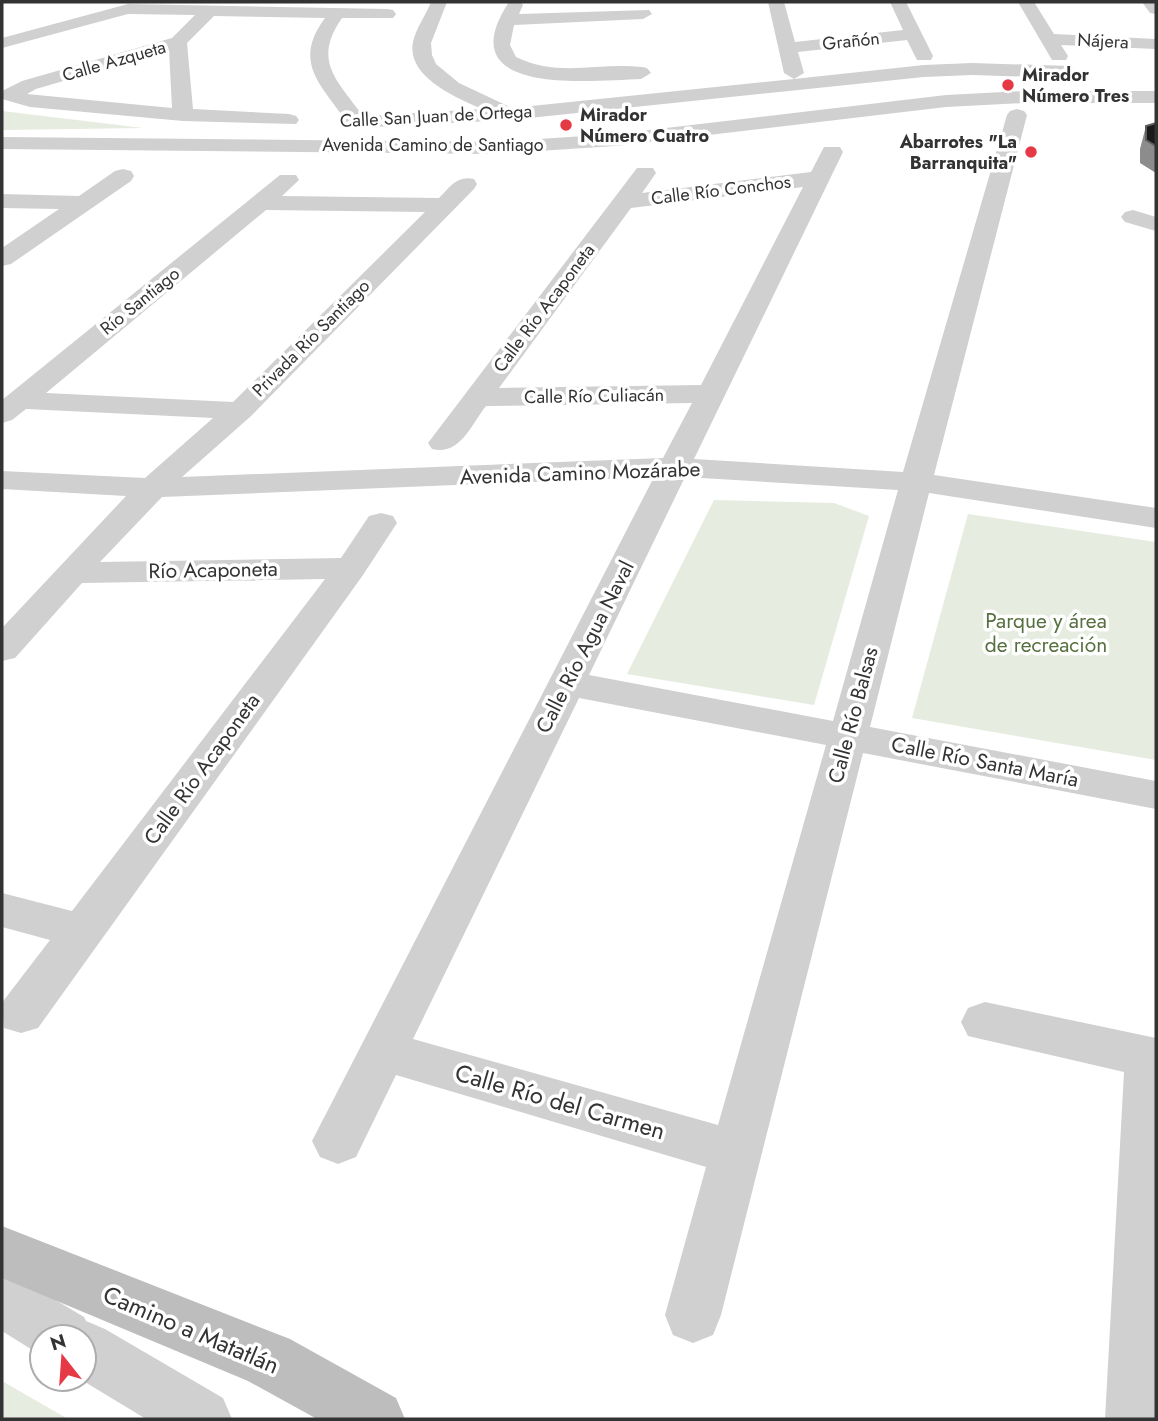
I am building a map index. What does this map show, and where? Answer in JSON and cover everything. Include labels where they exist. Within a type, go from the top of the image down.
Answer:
[{"type":"street","points":[[439,2],[422,44],[422,56],[431,70],[444,82],[510,114]]},
{"type":"street","points":[[776,2],[796,85]]},
{"type":"street","points":[[898,2],[923,56]]},
{"type":"street","name":"Nájera","points":[[1026,2],[1055,47],[1156,44]]},
{"type":"street","points":[[1150,2],[1156,9]]},
{"type":"street","points":[[641,73],[554,74],[532,71],[506,57],[502,51],[511,13],[644,8],[641,73],[643,101]]},
{"type":"street","points":[[2,43],[128,9],[387,14]]},
{"type":"street","name":"Calle Azqueta","points":[[183,115],[30,101],[9,95],[29,85],[178,42],[209,10]]},
{"type":"street","points":[[337,13],[321,37],[318,51],[320,69],[357,122]]},
{"type":"street","name":"Grañón","points":[[788,48],[914,34]]},
{"type":"street","points":[[178,42],[183,115],[304,120]]},
{"type":"street","name":"Calle San Juan de Ortega","points":[[330,121],[510,114],[924,71],[972,69],[1090,73]]},
{"type":"street","name":"Avenida Camino de Santiago","points":[[2,143],[494,148],[615,140],[946,101],[1024,97],[1156,97]]},
{"type":"street","points":[[962,121],[1017,115],[1156,116]]},
{"type":"street","name":"Calle Río Balsas","points":[[693,1315],[1017,115]]},
{"type":"street","name":"Avenida Camino de Santiago","points":[[2,163],[568,161],[865,132]]},
{"type":"street","name":"Calle Río Conchos","points":[[624,202],[825,165]]},
{"type":"street","name":"Calle Río Agua Naval","points":[[338,1141],[825,165]]},
{"type":"street","name":"Calle Río Acaponeta","points":[[443,443],[645,173]]},
{"type":"street","points":[[2,259],[123,176]]},
{"type":"street","name":"Río Santiago","points":[[11,407],[288,180]]},
{"type":"street","name":"Privada Río Santiago","points":[[153,488],[240,411],[442,205],[466,184]]},
{"type":"street","points":[[2,201],[85,203]]},
{"type":"street","points":[[261,203],[442,205]]},
{"type":"street","points":[[1133,217],[1156,224]]},
{"type":"street","name":"Calle Río Culiacán","points":[[477,397],[711,394]]},
{"type":"street","name":"Río Santiago","points":[[11,407],[240,411]]},
{"type":"street","name":"Avenida Camino Mozárabe","points":[[2,480],[153,488],[675,467],[916,482],[1156,518]]},
{"type":"street","points":[[2,650],[153,488]]},
{"type":"street","name":"Calle Río Acaponeta","points":[[21,1014],[351,568],[381,523]]},
{"type":"street","name":"Río Acaponeta","points":[[75,573],[351,568]]},
{"type":"street","name":"Calle Río Santa María","points":[[566,684],[1156,795]]},
{"type":"street","points":[[2,909],[82,931]]},
{"type":"street","points":[[985,1022],[1153,1058],[1142,1408]]},
{"type":"street","name":"Calle Río del Carmen","points":[[383,1051],[736,1153]]},
{"type":"street","name":"Camino a Matatlán","points":[[2,1252],[269,1360],[374,1419]]},
{"type":"street","points":[[2,1300],[41,1323]]},
{"type":"street","points":[[98,1357],[202,1419]]},
{"type":"green space","points":[[2,111],[143,128],[2,130]]},
{"type":"green space","points":[[714,500],[834,503],[869,516],[814,705],[627,674]]},
{"type":"green space","name":"Parque y área de recreación","points":[[968,514],[1156,542],[1156,760],[912,718]]},
{"type":"green space","points":[[2,1381],[68,1419],[2,1419]]},
{"type":"building","points":[[1156,123],[1156,146],[1146,140],[1146,126]]},
{"type":"place","name":"Mirador Número Tres","points":[[1008,85]]},
{"type":"place","name":"Mirador Número Cuatro","points":[[566,125]]},
{"type":"place","name":"Abarrotes \"La Barranquita\"","points":[[1031,152]]}]
